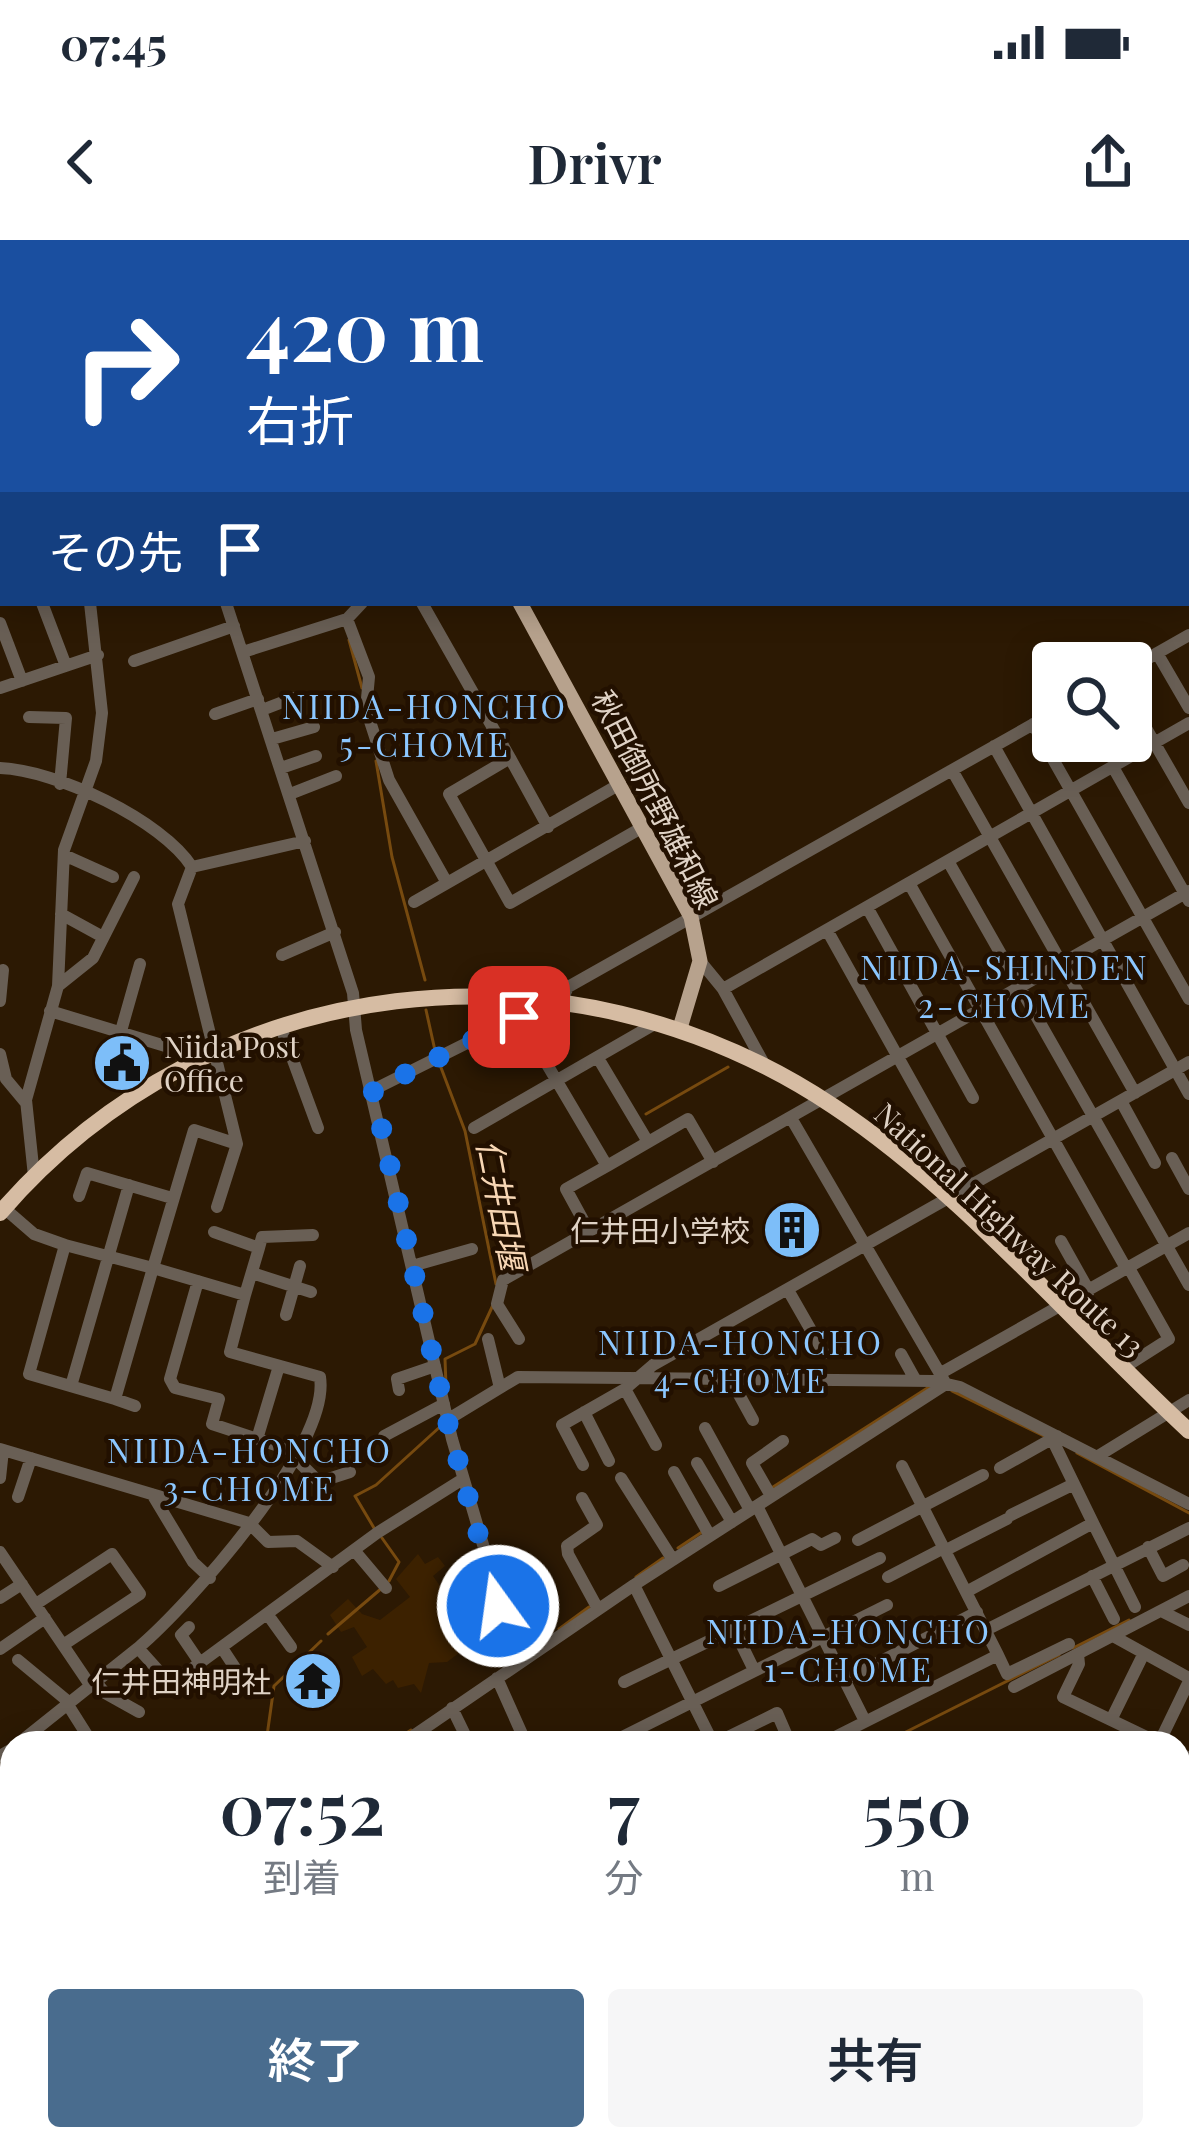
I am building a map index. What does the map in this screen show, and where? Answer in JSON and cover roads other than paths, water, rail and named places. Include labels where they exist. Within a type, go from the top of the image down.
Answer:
[{"type":"highway","name":"National Highway Route 13","points":[[2,1210],[34,1176],[123,1103],[215,1050],[280,1025],[354,1006],[462,996],[562,1000],[680,1028],[764,1064],[822,1098],[947,1199],[1189,1431]]},
{"type":"main road","name":"秋田御所野雄和線","points":[[522,606],[691,917],[700,961],[680,1028]]},
{"type":"street","points":[[42,606],[66,665]]},
{"type":"street","points":[[34,1176],[26,1103],[58,986],[64,855],[96,761],[102,713],[90,606]]},
{"type":"street","points":[[227,606],[335,932],[447,1420],[518,1664]]},
{"type":"street","points":[[243,652],[347,619],[359,606]]},
{"type":"street","points":[[424,606],[548,827]]},
{"type":"street","points":[[347,619],[369,677],[366,709],[388,780],[447,883]]},
{"type":"street","points":[[0,623],[22,682]]},
{"type":"street","points":[[134,662],[234,626]]},
{"type":"street","points":[[1152,655],[1189,635]]},
{"type":"street","points":[[1157,652],[1189,708]]},
{"type":"street","points":[[0,688],[98,655]]},
{"type":"street","points":[[215,714],[293,698]]},
{"type":"street","points":[[29,717],[66,718],[60,784]]},
{"type":"street","points":[[723,989],[1189,723]]},
{"type":"street","points":[[562,1000],[568,987],[1032,725]]},
{"type":"street","points":[[272,739],[314,727]]},
{"type":"street","points":[[1152,738],[1189,803]]},
{"type":"street","points":[[994,746],[1189,1094]]},
{"type":"street","points":[[281,768],[316,756]]},
{"type":"street","points":[[510,758],[449,794],[510,903],[643,827]]},
{"type":"street","points":[[1055,762],[1189,999]]},
{"type":"street","points":[[519,1340],[496,1304],[502,1280],[1188,895],[1113,767]]},
{"type":"street","points":[[0,768],[84,793],[167,836],[192,867]]},
{"type":"street","points":[[952,770],[1135,1093]]},
{"type":"street","points":[[290,794],[336,776]]},
{"type":"street","points":[[414,902],[620,784]]},
{"type":"street","points":[[192,867],[305,841]]},
{"type":"street","points":[[64,855],[113,877]]},
{"type":"street","points":[[948,861],[1189,1285]]},
{"type":"street","points":[[192,867],[178,904],[237,1144],[217,1207]]},
{"type":"street","points":[[58,986],[93,958],[134,877]]},
{"type":"street","points":[[909,883],[1169,1340],[1122,1370]]},
{"type":"street","points":[[867,907],[973,1097]]},
{"type":"street","points":[[61,914],[103,937]]},
{"type":"street","points":[[827,930],[970,1186]]},
{"type":"street","points":[[282,955],[335,932]]},
{"type":"street","points":[[700,961],[723,989],[764,1064]]},
{"type":"street","points":[[121,1031],[140,964]]},
{"type":"street","points":[[0,1000],[3,970]]},
{"type":"street","points":[[373,1090],[519,1017],[539,999]]},
{"type":"street","points":[[50,1011],[185,1052]]},
{"type":"street","points":[[519,1017],[607,1166]]},
{"type":"street","points":[[474,1128],[659,1022]]},
{"type":"street","points":[[280,1025],[318,1129]]},
{"type":"street","points":[[0,1054],[6,1079],[26,1103]]},
{"type":"street","points":[[598,1058],[648,1142]]},
{"type":"street","points":[[583,1466],[562,1425],[1189,1062]]},
{"type":"street","points":[[1121,1101],[1155,1163]]},
{"type":"street","points":[[791,1118],[944,1379],[1189,1504]]},
{"type":"street","points":[[589,1231],[566,1189],[688,1119],[713,1162]]},
{"type":"street","points":[[116,1399],[194,1130],[237,1144]]},
{"type":"street","points":[[1172,1158],[1189,1189]]},
{"type":"street","points":[[80,1196],[87,1173],[172,1198]]},
{"type":"street","points":[[71,1386],[129,1185]]},
{"type":"street","points":[[2,1210],[34,1234],[65,1245],[245,1295]]},
{"type":"street","points":[[214,1232],[259,1248]]},
{"type":"street","points":[[34,1731],[138,1648],[210,1578],[298,1455],[318,1413],[320,1377],[230,1352],[262,1238],[313,1234]]},
{"type":"street","points":[[420,1731],[944,1379],[1189,1234]]},
{"type":"street","points":[[1061,1241],[1089,1291]]},
{"type":"street","points":[[65,1245],[29,1374],[135,1406]]},
{"type":"street","points":[[412,1266],[472,1249]]},
{"type":"street","points":[[286,1315],[300,1267]]},
{"type":"street","points":[[252,1273],[311,1292]]},
{"type":"street","points":[[198,1281],[170,1379],[175,1388],[219,1399],[212,1424],[298,1455],[319,1482],[350,1472]]},
{"type":"street","points":[[788,1290],[824,1353]]},
{"type":"street","points":[[488,1339],[500,1388]]},
{"type":"street","points":[[901,1354],[916,1381]]},
{"type":"street","points":[[257,1439],[279,1366]]},
{"type":"street","points":[[399,1390],[397,1379],[435,1366]]},
{"type":"street","points":[[447,1420],[518,1376],[629,1384],[944,1379]]},
{"type":"street","points":[[731,1380],[753,1420]]},
{"type":"street","points":[[629,1384],[656,1445]]},
{"type":"street","points":[[1098,1456],[1189,1400]]},
{"type":"street","points":[[384,1436],[444,1404]]},
{"type":"street","points":[[584,1412],[609,1461]]},
{"type":"street","points":[[705,1428],[781,1555],[865,1721]]},
{"type":"street","points":[[1000,1468],[1056,1439]]},
{"type":"street","points":[[1056,1439],[1135,1607]]},
{"type":"street","points":[[772,1496],[752,1463],[783,1441]]},
{"type":"street","points":[[0,1478],[2,1449],[249,1522],[268,1541],[297,1541],[333,1567]]},
{"type":"street","points":[[18,1498],[31,1458]]},
{"type":"street","points":[[697,1462],[732,1522]]},
{"type":"street","points":[[902,1466],[1007,1674],[1113,1636],[1189,1596]]},
{"type":"street","points":[[674,1472],[710,1536]]},
{"type":"street","points":[[858,1540],[983,1475]]},
{"type":"street","points":[[621,1478],[673,1560]]},
{"type":"street","points":[[138,1648],[172,1681],[353,1550],[463,1479]]},
{"type":"street","points":[[888,1576],[1074,1484]]},
{"type":"street","points":[[151,1493],[193,1562],[210,1578]]},
{"type":"street","points":[[582,1498],[597,1525],[567,1546],[568,1554],[598,1610]]},
{"type":"street","points":[[966,1592],[1093,1522]]},
{"type":"street","points":[[986,1630],[1189,1528]]},
{"type":"street","points":[[718,1586],[812,1539],[821,1545],[835,1538]]},
{"type":"street","points":[[1148,1547],[1163,1576],[1183,1564]]},
{"type":"street","points":[[353,1550],[384,1586]]},
{"type":"street","points":[[0,1552],[93,1683],[139,1712]]},
{"type":"street","points":[[36,1604],[112,1554],[140,1594],[63,1646]]},
{"type":"street","points":[[624,1682],[880,1558]]},
{"type":"street","points":[[1092,1576],[1114,1619]]},
{"type":"street","points":[[0,1598],[22,1584]]},
{"type":"street","points":[[634,1585],[708,1731]]},
{"type":"street","points":[[633,1731],[887,1605]]},
{"type":"street","points":[[460,1620],[498,1606]]},
{"type":"street","points":[[1161,1611],[1189,1625]]},
{"type":"street","points":[[844,1680],[976,1612]]},
{"type":"street","points":[[268,1615],[291,1647]]},
{"type":"street","points":[[0,1649],[45,1618]]},
{"type":"street","points":[[189,1627],[182,1635],[200,1664]]},
{"type":"street","points":[[734,1629],[754,1670]]},
{"type":"street","points":[[1113,1636],[1189,1679],[1165,1731]]},
{"type":"street","points":[[222,1648],[245,1683]]},
{"type":"street","points":[[1014,1687],[1074,1649]]},
{"type":"street","points":[[1074,1649],[1079,1664],[1063,1696],[1134,1731]]},
{"type":"street","points":[[846,1731],[998,1655]]},
{"type":"street","points":[[1111,1720],[1143,1655]]},
{"type":"street","points":[[18,1660],[33,1678],[53,1685],[85,1731]]},
{"type":"street","points":[[497,1678],[521,1731]]},
{"type":"street","points":[[452,1708],[464,1731]]},
{"type":"street","points":[[739,1731],[777,1713],[785,1731]]},
{"type":"waterway","points":[[349,640],[362,688]]},
{"type":"waterway","points":[[376,761],[392,857],[425,980]]},
{"type":"waterway","points":[[426,1010],[436,1055]]},
{"type":"waterway","name":"仁井田堰","points":[[440,1065],[465,1131],[496,1284]]},
{"type":"waterway","points":[[646,1114],[728,1067]]},
{"type":"waterway","name":"仁井田堰","points":[[446,1386],[445,1359],[475,1344],[493,1305]]},
{"type":"waterway","points":[[773,1487],[929,1387]]},
{"type":"waterway","points":[[952,1391],[1046,1437]]},
{"type":"waterway","name":"仁井田堰","points":[[374,1528],[355,1496],[376,1485],[442,1425]]},
{"type":"waterway","points":[[1077,1453],[1189,1513]]},
{"type":"waterway","points":[[678,1548],[702,1532]]},
{"type":"waterway","name":"仁井田堰","points":[[382,1538],[399,1562],[389,1581]]},
{"type":"waterway","points":[[636,1577],[663,1558]]},
{"type":"waterway","name":"仁井田堰","points":[[328,1634],[382,1588]]},
{"type":"waterway","points":[[559,1629],[589,1607]]},
{"type":"waterway","points":[[1073,1648],[1129,1620]]},
{"type":"waterway","name":"仁井田堰","points":[[268,1731],[274,1686],[321,1641]]},
{"type":"waterway","points":[[908,1731],[1059,1655]]},
{"type":"place","name":"Niida Post Office","points":[[122,1063]]},
{"type":"place","name":"仁井田小学校","points":[[792,1230]]},
{"type":"place","name":"仁井田神明社","points":[[313,1681]]},
{"type":"district","name":"NIIDA-HONCHO 5-CHOME","points":[[425,724]]},
{"type":"district","name":"NIIDA-SHINDEN 2-CHOME","points":[[1005,985]]},
{"type":"district","name":"NIIDA-HONCHO 4-CHOME","points":[[741,1360]]},
{"type":"district","name":"NIIDA-HONCHO 3-CHOME","points":[[250,1468]]},
{"type":"district","name":"NIIDA-HONCHO 1-CHOME","points":[[849,1649]]}]
